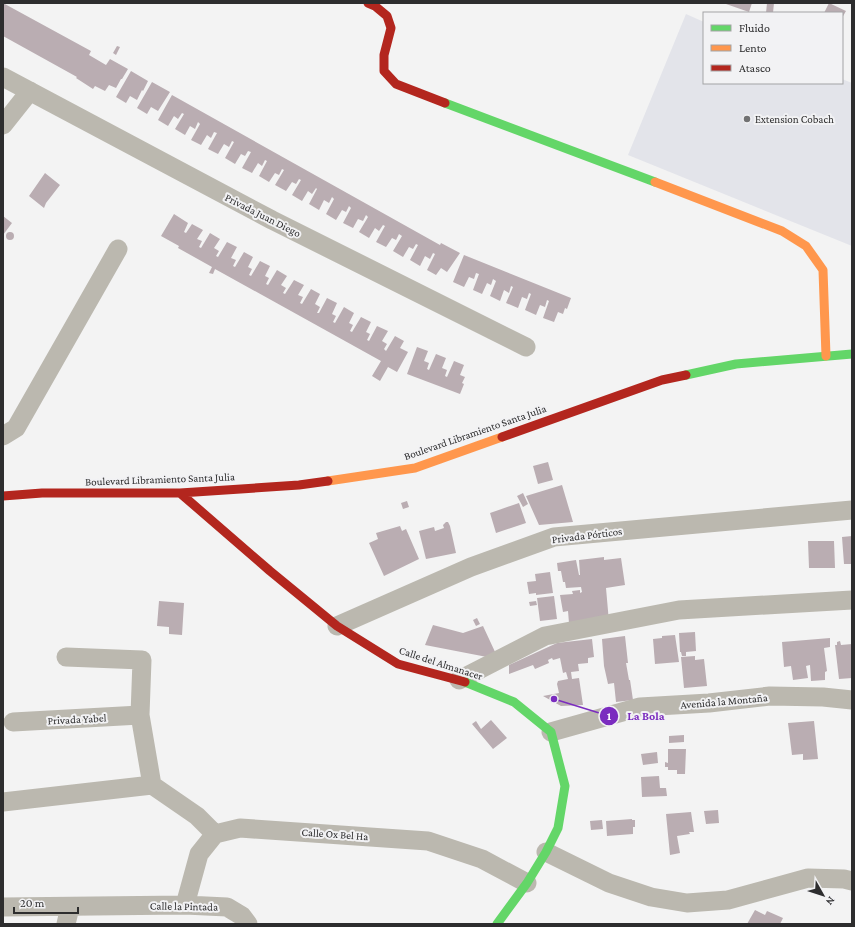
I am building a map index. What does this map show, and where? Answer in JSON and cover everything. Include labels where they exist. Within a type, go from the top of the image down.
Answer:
[{"type":"main road","points":[[368,3],[375,6],[387,16],[392,28],[384,55],[384,71],[396,84],[782,231],[806,246],[823,270],[826,356]]},
{"type":"main road","name":"Boulevard Libramiento Santa Julia","points":[[3,496],[42,493],[180,493],[299,485],[415,468],[662,380],[736,364],[852,354]]},
{"type":"main road","name":"Calle del Almanacer","points":[[180,493],[270,571],[337,626],[398,664],[459,680],[514,702],[551,732]]},
{"type":"main road","points":[[497,924],[527,883],[546,852],[558,828],[565,786],[551,732]]},
{"type":"street","name":"Privada Juan Diego","points":[[3,76],[272,220],[526,347]]},
{"type":"street","points":[[3,125],[30,91]]},
{"type":"street","points":[[3,436],[16,428],[118,249]]},
{"type":"street","name":"Privada Pórticos","points":[[337,626],[471,567],[554,537],[852,510]]},
{"type":"street","points":[[459,680],[545,636],[679,610],[852,600]]},
{"type":"street","points":[[66,657],[142,660],[140,715],[152,785]]},
{"type":"street","name":"Avenida la Montaña","points":[[551,732],[640,707],[709,703],[770,696],[822,697],[852,700]]},
{"type":"street","name":"Privada Yabel","points":[[13,722],[140,715]]},
{"type":"street","points":[[3,802],[152,785],[197,816],[215,834],[199,854],[185,905]]},
{"type":"street","name":"Calle Ox Bel Ha","points":[[215,834],[240,828],[428,841],[482,859],[527,883]]},
{"type":"street","points":[[546,852],[609,883],[651,897],[687,903],[728,900],[808,878],[844,879],[852,881]]},
{"type":"street","name":"Calle la Pintada","points":[[3,907],[68,915],[185,905],[227,907],[245,920]]},
{"type":"shaded area","name":"Extension Cobach","points":[[686,14],[703,22],[703,84],[843,84],[843,79],[852,83],[852,246],[628,155]]},
{"type":"building","points":[[3,3],[91,51],[89,55],[106,65],[110,59],[128,69],[116,88],[109,85],[105,91],[95,86],[93,89],[76,78],[77,77],[3,36]]},
{"type":"building","points":[[752,3],[749,12],[726,4]]},
{"type":"building","points":[[767,3],[774,3],[773,12],[766,12]]},
{"type":"building","points":[[829,3],[846,11],[843,16],[843,12],[824,12]]},
{"type":"building","points":[[117,46],[120,47],[116,55],[113,53]]},
{"type":"building","points":[[131,71],[148,81],[137,100],[130,96],[126,103],[116,97]]},
{"type":"building","points":[[152,82],[170,92],[158,111],[151,107],[147,114],[137,108]]},
{"type":"building","points":[[172,95],[440,245],[441,243],[460,253],[447,272],[441,268],[436,275],[427,270],[435,254],[433,253],[430,259],[425,256],[420,266],[410,260],[418,245],[416,244],[413,249],[409,247],[403,257],[393,251],[402,236],[399,234],[396,240],[392,238],[386,247],[376,242],[385,226],[383,225],[379,231],[375,228],[369,238],[359,232],[368,217],[366,215],[363,221],[358,219],[353,228],[343,223],[351,208],[349,206],[346,212],[342,210],[336,220],[326,214],[334,199],[332,197],[329,203],[324,200],[319,210],[309,204],[317,189],[316,188],[312,194],[308,191],[302,201],[292,195],[301,180],[299,179],[296,184],[292,182],[286,191],[275,185],[284,170],[282,169],[279,175],[275,173],[269,182],[259,176],[267,161],[265,160],[262,166],[258,163],[252,173],[242,168],[251,152],[248,151],[245,156],[241,154],[235,164],[225,158],[234,142],[232,141],[229,147],[224,144],[218,154],[208,149],[217,133],[214,132],[211,138],[207,135],[201,145],[191,140],[200,124],[198,122],[195,129],[190,126],[185,135],[175,129],[184,114],[182,113],[178,119],[174,116],[168,126],[158,120]]},
{"type":"building","points":[[45,173],[60,185],[46,203],[44,208],[29,196]]},
{"type":"building","points":[[174,214],[188,223],[184,232],[186,233],[192,224],[203,230],[197,239],[202,241],[199,247],[201,248],[210,233],[220,239],[214,248],[219,251],[216,256],[218,257],[227,242],[237,247],[231,258],[236,260],[233,266],[235,267],[244,252],[253,257],[248,267],[252,269],[249,275],[251,276],[260,261],[270,266],[265,276],[269,278],[266,284],[268,285],[277,270],[287,276],[281,285],[286,288],[283,293],[285,294],[294,280],[304,285],[298,295],[303,297],[300,303],[302,304],[311,289],[320,294],[315,304],[320,307],[317,313],[319,313],[327,298],[337,303],[332,314],[336,316],[333,322],[335,323],[344,307],[354,313],[349,323],[353,325],[350,331],[352,332],[361,317],[371,322],[366,332],[370,334],[367,340],[369,341],[377,326],[388,331],[382,341],[387,344],[384,349],[386,351],[395,336],[404,341],[400,348],[408,352],[397,372],[388,367],[380,381],[372,376],[381,361],[215,269],[213,274],[209,273],[212,267],[178,248],[179,246],[161,236]]},
{"type":"building","points":[[3,216],[12,223],[3,235]]},
{"type":"building","points":[[10,232],[13,233],[13,239],[10,240],[7,239],[6,236],[7,233]]},
{"type":"building","points":[[464,255],[571,298],[567,309],[565,308],[563,314],[558,312],[554,322],[543,318],[549,301],[547,300],[545,307],[540,305],[536,315],[525,310],[531,294],[529,293],[527,299],[522,297],[518,308],[506,303],[513,287],[511,286],[509,293],[504,290],[500,301],[490,296],[496,281],[493,279],[491,285],[487,283],[482,294],[473,290],[479,274],[476,273],[474,279],[469,277],[464,287],[453,282]]},
{"type":"building","points":[[417,347],[428,351],[424,361],[429,363],[427,369],[429,370],[436,354],[446,358],[442,368],[447,370],[445,376],[447,377],[454,361],[464,365],[460,375],[465,377],[460,394],[407,374]]},
{"type":"building","points":[[548,462],[553,480],[538,484],[533,466]]},
{"type":"building","points":[[562,485],[573,522],[539,525],[526,496]]},
{"type":"building","points":[[523,493],[528,504],[523,507],[517,496]]},
{"type":"building","points":[[407,501],[409,507],[403,509],[401,503]]},
{"type":"building","points":[[519,503],[526,523],[496,533],[490,513]]},
{"type":"building","points":[[448,522],[450,526],[456,553],[426,559],[419,531],[434,527],[435,531],[444,528],[443,525]]},
{"type":"building","points":[[400,526],[402,531],[406,529],[419,559],[384,576],[369,543],[378,539],[376,533]]},
{"type":"building","points":[[852,536],[852,564],[844,564],[842,537]]},
{"type":"building","points":[[808,541],[834,541],[835,568],[809,568]]},
{"type":"building","points":[[604,557],[604,560],[621,558],[625,585],[606,588],[609,622],[569,623],[568,611],[563,612],[560,595],[573,594],[572,591],[580,590],[580,593],[582,592],[581,587],[566,588],[561,571],[558,571],[557,563],[576,560],[580,575],[579,560]]},
{"type":"building","points":[[550,572],[553,593],[536,595],[536,593],[529,594],[527,582],[536,581],[535,574]]},
{"type":"building","points":[[554,596],[557,619],[540,621],[537,598]]},
{"type":"building","points":[[159,601],[184,603],[182,635],[169,634],[169,627],[157,626]]},
{"type":"building","points":[[536,601],[537,605],[530,606],[529,602]]},
{"type":"building","points":[[477,618],[480,624],[476,626],[473,620]]},
{"type":"building","points":[[433,625],[463,633],[483,626],[496,654],[487,657],[425,645]]},
{"type":"building","points":[[695,632],[696,651],[686,652],[686,656],[682,656],[680,652],[679,633]]},
{"type":"building","points":[[675,635],[679,662],[655,664],[653,639],[662,638],[662,636]]},
{"type":"building","points":[[625,636],[628,663],[626,663],[633,700],[616,702],[614,683],[608,684],[604,666],[602,639]]},
{"type":"building","points":[[830,638],[830,647],[824,648],[827,671],[825,672],[825,680],[811,681],[810,665],[806,666],[808,678],[793,680],[791,666],[784,667],[782,642]]},
{"type":"building","points":[[592,639],[594,657],[588,658],[588,663],[578,664],[579,671],[571,672],[572,679],[579,678],[583,705],[561,706],[543,696],[559,693],[557,684],[558,681],[568,679],[566,672],[563,673],[560,658],[553,660],[552,658],[548,660],[549,663],[535,669],[533,665],[509,674],[509,665],[557,643]]},
{"type":"building","points":[[840,641],[841,645],[852,644],[852,678],[839,679],[835,645],[837,645],[837,642]]},
{"type":"building","points":[[695,656],[695,660],[704,659],[707,686],[684,688],[681,657]]},
{"type":"building","points":[[491,720],[507,738],[493,749],[472,724],[476,721],[481,729]]},
{"type":"building","points":[[814,721],[818,759],[803,760],[803,754],[792,755],[788,723]]},
{"type":"building","points":[[684,735],[684,742],[669,743],[669,736]]},
{"type":"building","points":[[668,749],[686,749],[685,774],[677,774],[677,770],[668,770],[668,767],[665,767],[665,762],[668,763]]},
{"type":"building","points":[[657,752],[658,763],[643,765],[641,754]]},
{"type":"building","points":[[659,776],[660,788],[666,788],[667,796],[642,797],[641,777]]},
{"type":"building","points":[[718,810],[719,823],[706,824],[704,811]]},
{"type":"building","points":[[691,812],[694,832],[677,836],[680,853],[670,855],[666,814]]},
{"type":"building","points":[[602,820],[603,829],[591,830],[590,821]]},
{"type":"building","points":[[635,820],[633,834],[607,836],[606,821]]},
{"type":"building","points":[[755,910],[765,915],[767,911],[783,918],[780,924],[747,924]]},
{"type":"traffic: fast","points":[[445,103],[655,182]]},
{"type":"traffic: fast","points":[[686,375],[736,364],[852,354]]},
{"type":"traffic: fast","points":[[465,682],[514,702],[551,732],[565,786],[558,828],[546,852],[527,883],[497,924]]},
{"type":"traffic: slow","points":[[655,182],[782,231],[806,246],[823,270],[826,356]]},
{"type":"traffic: slow","points":[[328,481],[415,468],[502,437]]},
{"type":"traffic: jam","points":[[368,3],[375,6],[387,16],[391,28],[384,55],[384,71],[396,84],[445,103]]},
{"type":"traffic: jam","points":[[502,437],[662,380],[686,375]]},
{"type":"traffic: jam","points":[[3,496],[42,493],[180,493],[299,485],[328,481]]},
{"type":"traffic: jam","points":[[180,493],[270,571],[337,626],[398,664],[465,682]]},
{"type":"place","name":"Extension Cobach","points":[[747,119]]},
{"type":"place","name":"La Bola","points":[[554,699]]}]
